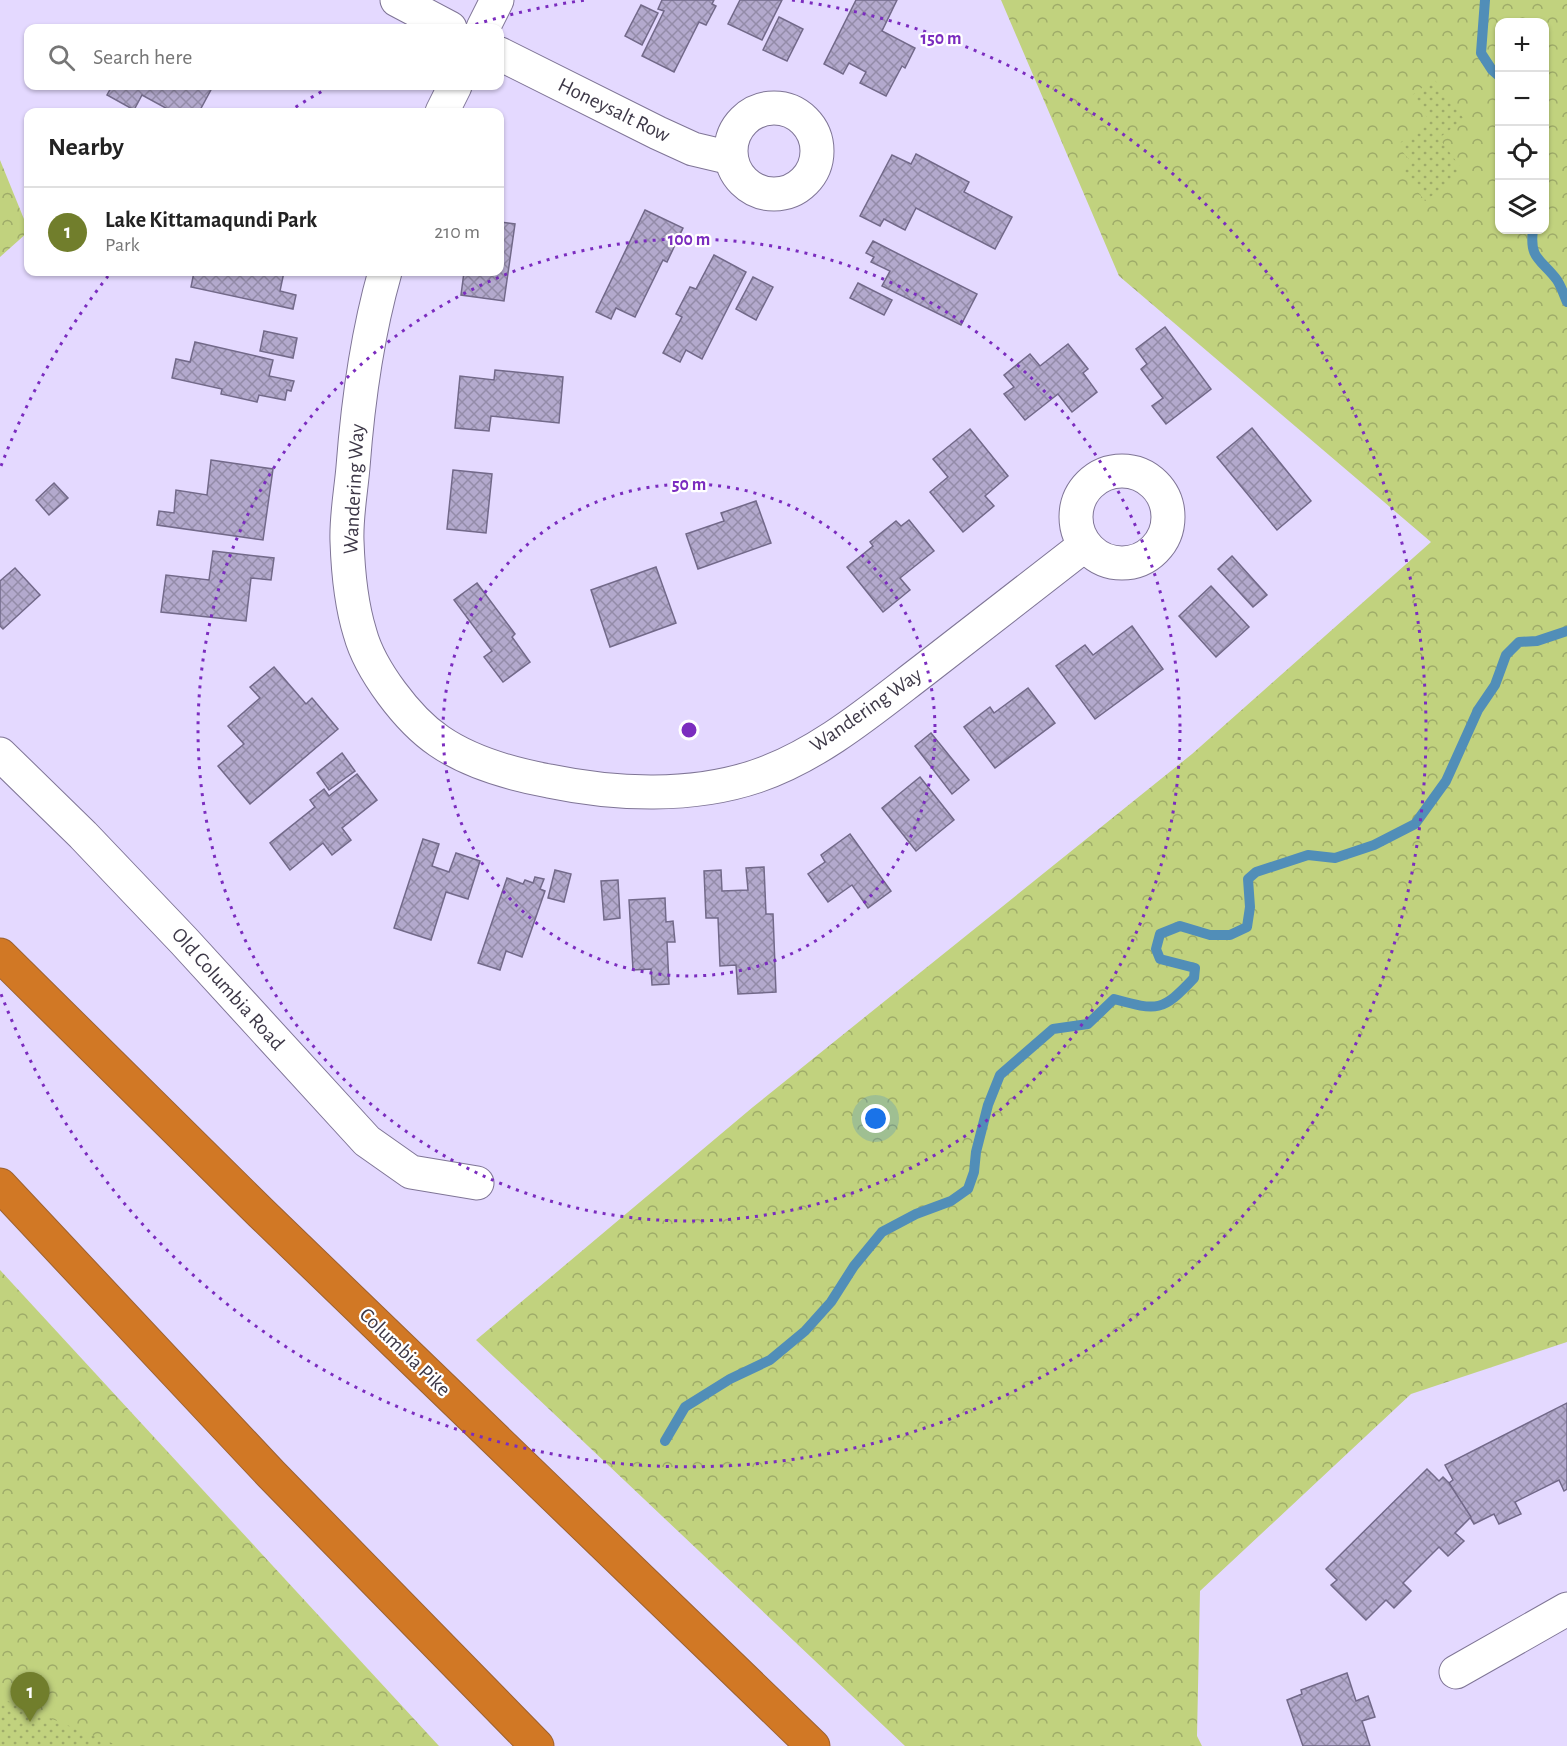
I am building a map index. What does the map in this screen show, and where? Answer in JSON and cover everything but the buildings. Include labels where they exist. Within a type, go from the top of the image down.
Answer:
[{"type":"highway","name":"Columbia Pike","points":[[0,955],[269,1221],[813,1746]]},
{"type":"highway","points":[[0,1185],[271,1474],[537,1746]]},
{"type":"street","points":[[397,0],[442,24]]},
{"type":"street","points":[[485,24],[497,0]]},
{"type":"street","name":"Honeysalt Row","points":[[504,56],[658,133],[693,148],[731,158]]},
{"type":"street","points":[[444,108],[453,90]]},
{"type":"street","name":"Wandering Way","points":[[384,276],[365,358],[356,434],[347,538],[351,590],[360,636],[378,674],[405,711],[438,741],[475,760],[518,775],[557,783],[621,790],[678,791],[712,787],[758,775],[805,753],[851,726],[1085,544]]},
{"type":"street","name":"Old Columbia Road","points":[[0,754],[83,834],[161,916],[367,1141],[411,1172],[477,1183]]},
{"type":"street","points":[[1456,1672],[1567,1610]]},
{"type":"green space","points":[[1001,0],[1567,0],[1567,1342],[1411,1394],[1200,1591],[1197,1736],[1202,1746],[905,1746],[476,1340],[753,1107],[1192,754],[1431,542],[1119,276]]},
{"type":"green space","points":[[1434,79],[1464,119],[1439,138],[1464,172],[1425,201],[1402,171],[1412,163],[1397,145],[1430,121],[1411,96]]},
{"type":"green space","points":[[0,160],[24,219],[24,236],[0,257]]},
{"type":"green space","points":[[0,1270],[439,1746],[0,1746]]},
{"type":"green space","points":[[0,1698],[119,1746],[0,1746]]},
{"type":"waterway","points":[[1485,0],[1481,53],[1495,73]]},
{"type":"waterway","points":[[1533,234],[1535,253],[1557,280],[1567,302]]},
{"type":"waterway","points":[[665,1441],[685,1407],[730,1379],[770,1360],[805,1331],[831,1302],[854,1266],[882,1232],[916,1214],[951,1201],[968,1189],[974,1172],[976,1152],[988,1105],[1000,1075],[1053,1029],[1088,1024],[1114,999],[1150,1007],[1166,1003],[1174,997],[1194,978],[1195,968],[1160,959],[1156,949],[1160,934],[1180,926],[1210,935],[1230,935],[1247,927],[1250,907],[1248,879],[1256,872],[1308,855],[1335,858],[1374,845],[1415,824],[1446,781],[1478,710],[1495,685],[1506,655],[1519,642],[1537,641],[1567,631]]},
{"type":"place","name":"Lake Kittamaqundi Park","points":[[30,1722]]}]
